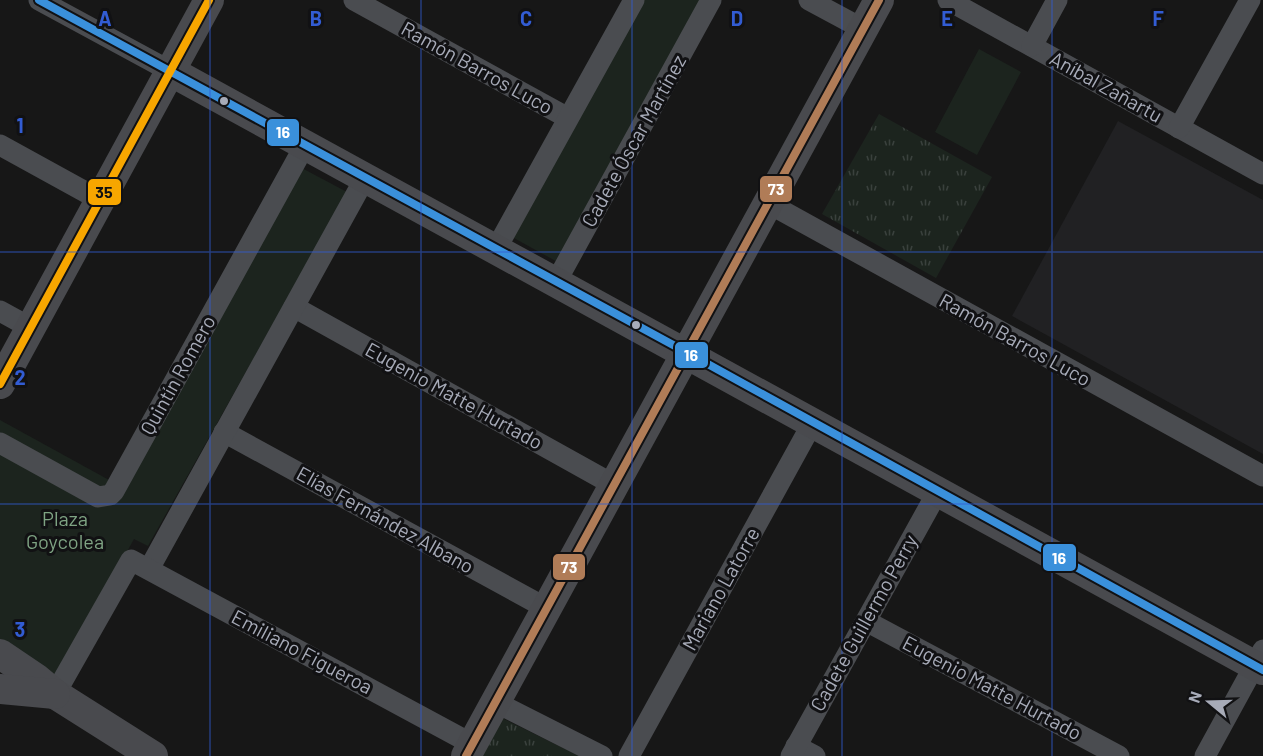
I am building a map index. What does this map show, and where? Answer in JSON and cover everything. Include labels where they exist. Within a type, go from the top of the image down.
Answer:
[{"type":"main road","points":[[0,384],[209,0]]},
{"type":"main road","points":[[469,750],[879,0]]},
{"type":"main road","points":[[170,72],[938,491],[1260,662]]},
{"type":"main road","points":[[0,654],[55,694],[153,756]]},
{"type":"main road","points":[[0,689],[55,694]]},
{"type":"street","points":[[39,0],[170,72]]},
{"type":"street","name":"Ramón Barros Luco","points":[[354,0],[568,118]]},
{"type":"street","points":[[496,249],[634,0]]},
{"type":"street","name":"Cadete Óscar Martínez","points":[[556,282],[711,0]]},
{"type":"street","points":[[809,0],[863,29]]},
{"type":"street","name":"Aníbal Zañartu","points":[[948,0],[1263,174]]},
{"type":"street","points":[[1032,46],[1057,0]]},
{"type":"street","points":[[1179,128],[1250,0]]},
{"type":"street","points":[[0,145],[100,200]]},
{"type":"street","name":"Quintín Romero","points":[[0,443],[98,497],[110,495],[305,145]]},
{"type":"street","points":[[55,694],[225,432],[365,178]]},
{"type":"street","name":"Ramón Barros Luco","points":[[768,203],[1263,476]]},
{"type":"street","name":"Eugenio Matte Hurtado","points":[[294,307],[614,485]]},
{"type":"street","points":[[0,311],[31,328]]},
{"type":"street","name":"Mariano Latorre","points":[[629,756],[813,422]]},
{"type":"street","name":"Elías Fernández Albano","points":[[225,432],[546,608]]},
{"type":"street","name":"Cadete Guillermo Perry","points":[[794,751],[938,491]]},
{"type":"street","name":"Emiliano Figueroa","points":[[140,564],[469,750]]},
{"type":"street","name":"Eugenio Matte Hurtado","points":[[866,621],[1119,756]]},
{"type":"street","points":[[1205,756],[1260,662]]},
{"type":"street","points":[[495,702],[602,756]]},
{"type":"street","points":[[794,751],[815,756]]},
{"type":"shaded area","points":[[1118,121],[1263,200],[1263,454],[1012,316]]},
{"type":"green space","points":[[641,0],[708,0],[563,265],[512,237]]},
{"type":"green space","points":[[979,49],[1021,72],[977,155],[935,132]]},
{"type":"green space","points":[[879,114],[992,177],[936,278],[822,214]]},
{"type":"green space","name":"Plaza Goycolea","points":[[298,166],[347,192],[148,546],[134,539],[59,674],[0,671],[0,420],[120,486]]},
{"type":"green space","points":[[502,718],[579,756],[480,756]]},
{"type":"transit line","name":"16","points":[[39,0],[686,352],[1263,670]]},
{"type":"transit line","name":"35","points":[[0,384],[209,0]]},
{"type":"transit line","name":"73","points":[[466,756],[879,0]]}]
